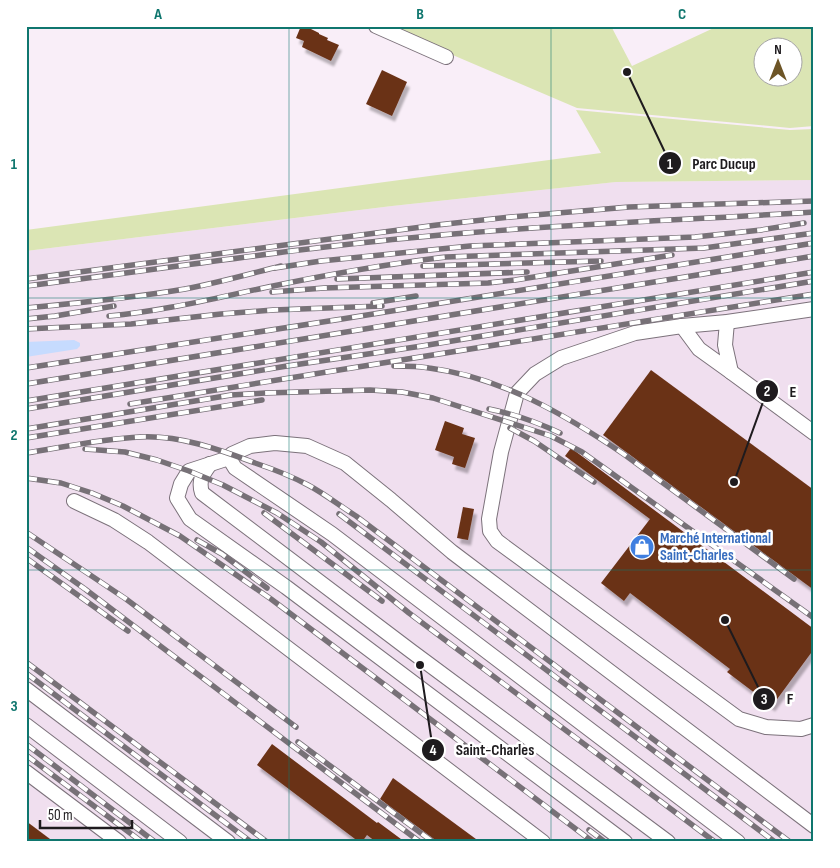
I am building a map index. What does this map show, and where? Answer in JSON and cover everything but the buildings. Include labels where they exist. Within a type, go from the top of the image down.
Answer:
[{"type":"street","points":[[376,26],[446,56]]},
{"type":"street","points":[[814,309],[634,333],[561,358],[536,374],[517,393],[501,452],[489,519],[490,531],[497,542],[739,719],[766,728],[801,728],[814,725]]},
{"type":"street","points":[[726,322],[725,344],[731,372]]},
{"type":"street","points":[[682,326],[699,349],[814,433]]},
{"type":"street","points":[[624,842],[286,587],[190,519],[177,498],[181,484],[189,471],[229,458],[232,454],[250,446],[276,443],[307,446],[345,463],[392,500],[452,552],[814,826]]},
{"type":"street","points":[[229,458],[235,468],[332,534],[738,842]]},
{"type":"street","points":[[210,464],[202,476],[200,486],[202,493],[668,842]]},
{"type":"street","points":[[74,501],[114,520],[148,542],[543,842]]},
{"type":"street","points":[[26,689],[228,842]]},
{"type":"street","points":[[26,725],[180,842]]},
{"type":"street","points":[[26,772],[118,842]]},
{"type":"shaded area","points":[[814,180],[814,842],[26,842],[26,251],[392,206],[616,182]]},
{"type":"green space","points":[[385,26],[611,26],[632,66],[718,26],[814,26],[814,126],[790,128],[577,108]]},
{"type":"green space","points":[[576,110],[790,130],[814,129],[814,180],[616,182],[392,206],[26,251],[26,230],[601,153]]},
{"type":"water","points":[[74,340],[80,343],[77,349],[26,357],[26,342]]},
{"type":"railway","points":[[26,279],[511,217],[629,207],[814,201]]},
{"type":"railway","points":[[26,286],[285,252],[441,235],[814,212]]},
{"type":"railway","points":[[275,268],[321,261],[470,246],[695,237],[804,223]]},
{"type":"railway","points":[[109,316],[171,307],[359,270],[446,257],[704,248],[814,233]]},
{"type":"railway","points":[[26,368],[814,243]]},
{"type":"railway","points":[[272,292],[324,288],[488,283],[672,255]]},
{"type":"railway","points":[[26,384],[814,256]]},
{"type":"railway","points":[[423,266],[601,261]]},
{"type":"railway","points":[[26,308],[125,298],[185,289],[281,266]]},
{"type":"railway","points":[[337,279],[527,272]]},
{"type":"railway","points":[[26,401],[814,272]]},
{"type":"railway","points":[[26,409],[814,281]]},
{"type":"railway","points":[[130,404],[814,294]]},
{"type":"railway","points":[[373,303],[416,296]]},
{"type":"railway","points":[[26,319],[114,306]]},
{"type":"railway","points":[[26,329],[131,324],[273,310],[382,306]]},
{"type":"railway","points":[[394,366],[425,367],[482,380],[507,389],[556,412],[625,455],[794,579]]},
{"type":"railway","points":[[26,429],[231,395],[370,390],[402,392],[433,398],[551,436],[582,452],[814,618]]},
{"type":"railway","points":[[26,438],[262,400]]},
{"type":"railway","points":[[489,409],[543,425],[560,433]]},
{"type":"railway","points":[[510,428],[534,441],[594,482]]},
{"type":"railway","points":[[26,453],[97,441],[140,437],[170,438],[199,444],[227,453],[302,482],[356,516],[790,842]]},
{"type":"railway","points":[[85,449],[125,452],[157,460],[223,485],[277,513],[321,542],[409,613],[715,842]]},
{"type":"railway","points":[[26,478],[61,483],[92,493],[123,506],[180,536],[271,599],[593,842]]},
{"type":"railway","points":[[264,513],[382,601]]},
{"type":"railway","points":[[339,514],[775,842]]},
{"type":"railway","points":[[26,532],[126,599],[296,727]]},
{"type":"railway","points":[[197,540],[222,554],[267,588]]},
{"type":"railway","points":[[26,547],[85,589],[420,842]]},
{"type":"railway","points":[[26,558],[128,631]]},
{"type":"railway","points":[[26,662],[267,842]]},
{"type":"railway","points":[[26,673],[251,842]]},
{"type":"railway","points":[[298,742],[433,842]]},
{"type":"railway","points":[[26,744],[155,842]]},
{"type":"railway","points":[[26,755],[142,842]]},
{"type":"railway","points":[[589,830],[605,842]]},
{"type":"place","name":"Parc Ducup","points":[[627,72]]},
{"type":"place","name":"E","points":[[734,482]]},
{"type":"place","name":"Marché International Saint-Charles","points":[[642,547]]},
{"type":"place","name":"F","points":[[725,620]]},
{"type":"place","name":"Saint-Charles","points":[[420,665]]}]
